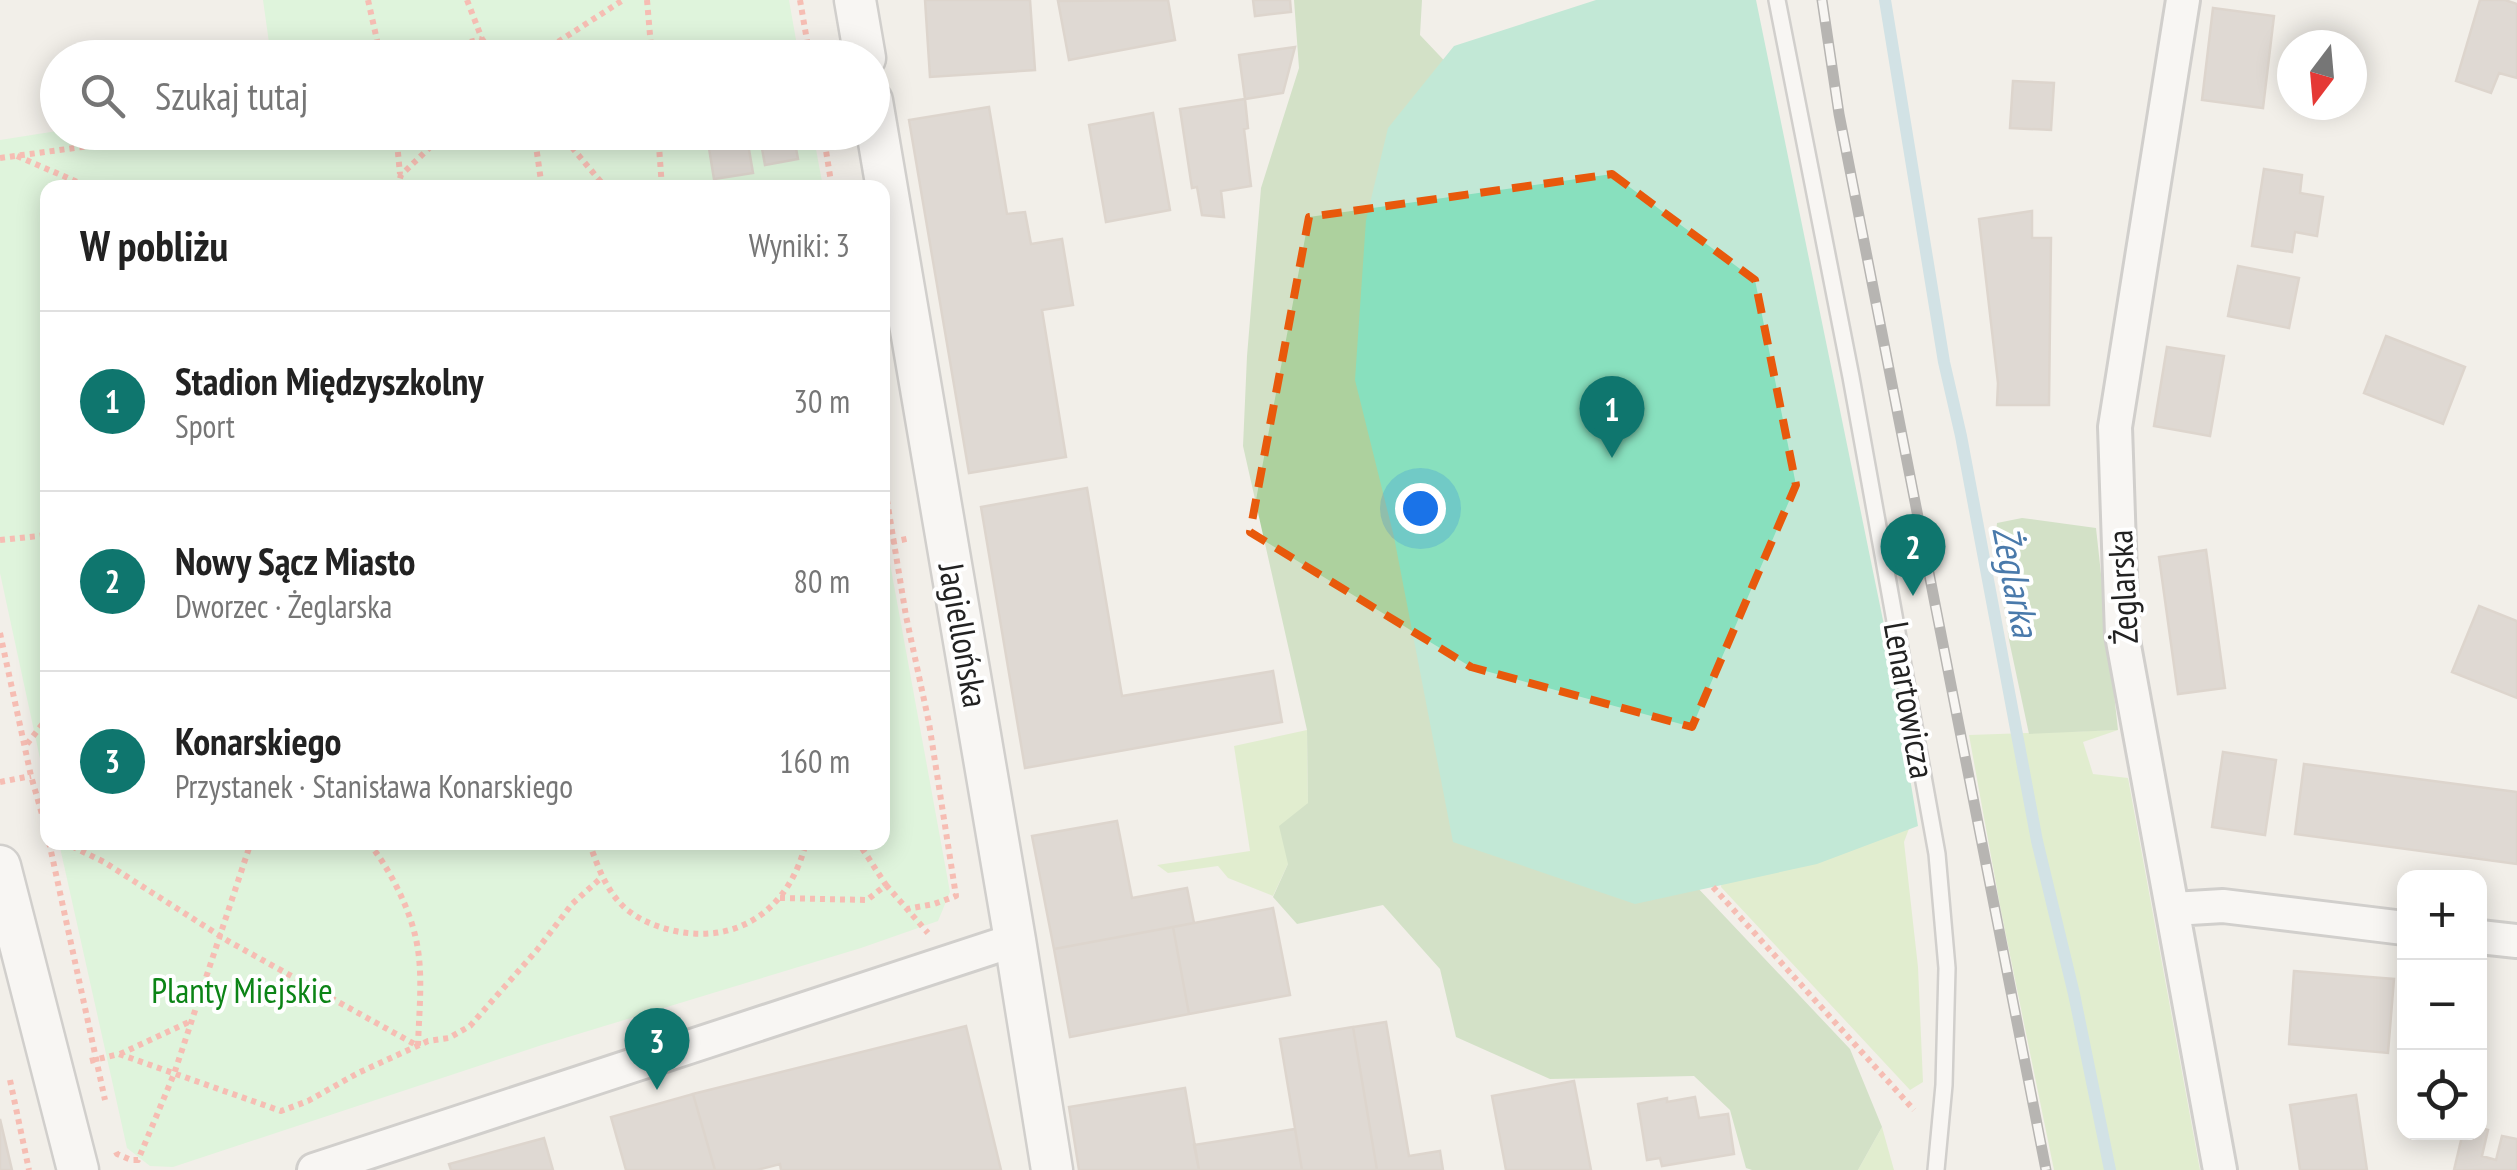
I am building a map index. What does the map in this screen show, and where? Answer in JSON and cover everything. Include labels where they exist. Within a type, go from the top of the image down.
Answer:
[{"type":"street","points":[[855,0],[862,40]]},
{"type":"street","name":"Żeglarska","points":[[2183,0],[2116,427],[2122,635],[2220,1170]]},
{"type":"street","name":"Jagiellońska","points":[[880,150],[886,180]]},
{"type":"street","name":"Jagiellońska","points":[[890,206],[1052,1170]]},
{"type":"street","points":[[0,866],[78,1170]]},
{"type":"street","points":[[2173,908],[2223,906],[2397,927]]},
{"type":"street","points":[[2487,937],[2517,941]]},
{"type":"street","points":[[314,1170],[1016,940]]},
{"type":"lane","name":"Lenartowicza","points":[[1777,0],[1851,377],[1937,854],[1947,968],[1944,1085],[1936,1170]]},
{"type":"path","points":[[368,0],[376,40]]},
{"type":"path","points":[[467,0],[482,39],[478,40]]},
{"type":"path","points":[[561,40],[623,0]]},
{"type":"path","points":[[646,0],[650,40]]},
{"type":"path","points":[[800,0],[807,40]]},
{"type":"path","points":[[0,158],[60,150]]},
{"type":"path","points":[[398,150],[399,180]]},
{"type":"path","points":[[400,175],[427,150]]},
{"type":"path","points":[[537,150],[541,180]]},
{"type":"path","points":[[574,150],[599,180]]},
{"type":"path","points":[[659,150],[661,180]]},
{"type":"path","points":[[826,150],[831,180]]},
{"type":"path","points":[[16,156],[73,180]]},
{"type":"path","points":[[890,519],[932,741],[956,896],[907,908]]},
{"type":"path","points":[[0,540],[40,537]]},
{"type":"path","points":[[0,633],[40,807]]},
{"type":"path","points":[[26,745],[40,727]]},
{"type":"path","points":[[0,782],[31,776]]},
{"type":"path","points":[[51,850],[109,1116]]},
{"type":"path","points":[[79,850],[220,936],[418,1046]]},
{"type":"path","points":[[113,1135],[117,1154],[138,1160],[174,1074],[248,850]]},
{"type":"path","points":[[375,850],[415,934],[420,966],[418,1046]]},
{"type":"path","points":[[592,850],[601,878],[626,909],[654,926],[694,935],[718,934],[766,912],[798,872],[804,850]]},
{"type":"path","points":[[780,898],[867,900],[886,885],[863,850]]},
{"type":"path","points":[[120,1054],[281,1111],[418,1046],[449,1038],[470,1026],[572,904],[601,878]]},
{"type":"path","points":[[1713,886],[1938,1136]]},
{"type":"path","points":[[110,1055],[192,1021]]},
{"type":"path","points":[[10,1079],[29,1170]]},
{"type":"highlighted area","points":[[1612,174],[1755,280],[1796,485],[1692,727],[1471,667],[1250,532],[1309,217]]},
{"type":"green space","points":[[263,0],[789,0],[796,40],[269,40]]},
{"type":"green space","points":[[1294,0],[1422,0],[1420,35],[1456,73],[1695,885],[1850,1049],[1882,1127],[1858,1170],[1746,1168],[1730,1110],[1694,1076],[1550,1079],[1456,1037],[1440,969],[1383,905],[1297,924],[1273,897],[1288,864],[1279,826],[1308,803],[1307,730],[1243,446],[1261,188],[1299,68]]},
{"type":"green space","points":[[1596,0],[1756,0],[1885,630],[1918,826],[1817,864],[1635,904],[1453,842],[1394,537],[1355,380],[1366,220],[1388,128],[1454,46]]},
{"type":"green space","points":[[40,134],[40,150],[816,150],[822,180],[40,180],[40,759],[0,573],[0,140]]},
{"type":"green space","points":[[2022,518],[2096,528],[2118,730],[2029,734],[2009,640],[1995,543],[1997,523]]},
{"type":"green space","name":"Planty Miejskie","points":[[890,563],[950,892],[938,921],[542,1045],[173,1167],[150,1166],[127,1148],[61,850],[890,850]]},
{"type":"green space","points":[[1307,730],[1308,803],[1273,896],[1228,878],[1218,866],[1168,873],[1157,865],[1250,851],[1234,746]]},
{"type":"green space","points":[[2118,730],[2083,742],[2093,774],[2128,778],[2200,1170],[2054,1170],[1969,735]]},
{"type":"green space","points":[[1913,818],[1904,842],[1918,967],[1923,1082],[1910,1090],[1721,887],[1722,878]]},
{"type":"green space","points":[[1882,1127],[1894,1170],[1858,1170]]},
{"type":"building","points":[[925,0],[1030,0],[1035,70],[930,77]]},
{"type":"building","points":[[1168,0],[1175,40],[1069,60],[1058,1]]},
{"type":"building","points":[[1253,0],[1290,0],[1291,12],[1255,16]]},
{"type":"building","points":[[2480,0],[2517,4],[2517,78],[2499,73],[2491,93],[2456,81]]},
{"type":"building","points":[[2213,8],[2274,16],[2263,108],[2202,100]]},
{"type":"building","points":[[1295,47],[1283,93],[1245,99],[1239,55]]},
{"type":"building","points":[[2013,81],[2054,83],[2051,130],[2010,128]]},
{"type":"building","points":[[1245,99],[1248,128],[1244,129],[1251,186],[1221,191],[1224,217],[1202,215],[1197,187],[1192,188],[1180,109]]},
{"type":"building","points":[[989,107],[1007,214],[1025,212],[1031,244],[1062,239],[1073,305],[1042,310],[1066,457],[969,473],[909,120]]},
{"type":"building","points":[[1153,113],[1170,210],[1106,222],[1089,125]]},
{"type":"building","points":[[709,150],[749,150],[753,173],[714,179]]},
{"type":"building","points":[[762,150],[796,150],[798,159],[765,165]]},
{"type":"building","points":[[2264,169],[2302,175],[2300,193],[2323,197],[2317,236],[2295,232],[2292,252],[2252,246]]},
{"type":"building","points":[[2032,211],[2032,238],[2051,238],[2049,405],[1997,405],[1998,383],[1979,219]]},
{"type":"building","points":[[2238,266],[2299,278],[2289,328],[2228,316]]},
{"type":"building","points":[[2386,336],[2465,367],[2443,424],[2364,393]]},
{"type":"building","points":[[2167,347],[2224,356],[2210,436],[2154,426]]},
{"type":"building","points":[[1087,488],[1122,696],[1273,671],[1282,722],[1025,768],[981,507]]},
{"type":"building","points":[[2206,550],[2225,688],[2178,694],[2159,557]]},
{"type":"building","points":[[2479,606],[2517,621],[2517,698],[2452,672]]},
{"type":"building","points":[[2223,752],[2276,760],[2265,835],[2212,827]]},
{"type":"building","points":[[2304,764],[2517,792],[2517,864],[2295,834]]},
{"type":"building","points":[[1117,821],[1132,898],[1187,888],[1194,923],[1054,949],[1032,836]]},
{"type":"building","points":[[1273,908],[1290,995],[1189,1014],[1173,927]]},
{"type":"building","points":[[1173,927],[1189,1014],[1070,1037],[1054,949]]},
{"type":"building","points":[[2294,971],[2394,979],[2388,1053],[2289,1044]]},
{"type":"building","points":[[1386,1022],[1409,1156],[1440,1151],[1443,1170],[1377,1170],[1353,1027]]},
{"type":"building","points":[[966,1026],[1001,1170],[781,1170],[780,1164],[757,1170],[715,1170],[693,1094]]},
{"type":"building","points":[[1353,1027],[1377,1170],[1302,1170],[1280,1039]]},
{"type":"building","points":[[1574,1081],[1591,1170],[1506,1170],[1492,1096]]},
{"type":"building","points":[[1185,1088],[1199,1170],[1079,1170],[1069,1107]]},
{"type":"building","points":[[693,1094],[715,1170],[626,1170],[611,1117]]},
{"type":"building","points":[[2356,1095],[2367,1170],[2300,1170],[2290,1105]]},
{"type":"building","points":[[1695,1097],[1699,1118],[1728,1114],[1734,1154],[1662,1166],[1660,1158],[1647,1160],[1638,1104]]},
{"type":"building","points":[[0,1119],[12,1170],[0,1170]]},
{"type":"building","points":[[1295,1129],[1302,1170],[1199,1170],[1194,1145]]},
{"type":"building","points":[[2502,1136],[2517,1139],[2517,1170],[2454,1170],[2461,1140],[2486,1140],[2482,1156],[2496,1160]]},
{"type":"building","points":[[544,1138],[553,1170],[451,1170],[449,1164]]},
{"type":"waterway","name":"Żeglarka","points":[[1885,0],[1944,362],[2037,841],[2110,1170]]},
{"type":"railway","points":[[1822,0],[1839,114],[2046,1170]]},
{"type":"place","name":"Stadion Międzyszkolny","points":[[1612,458]]},
{"type":"place","name":"Nowy Sącz Miasto","points":[[1913,596]]},
{"type":"place","name":"Konarskiego","points":[[657,1090]]}]
